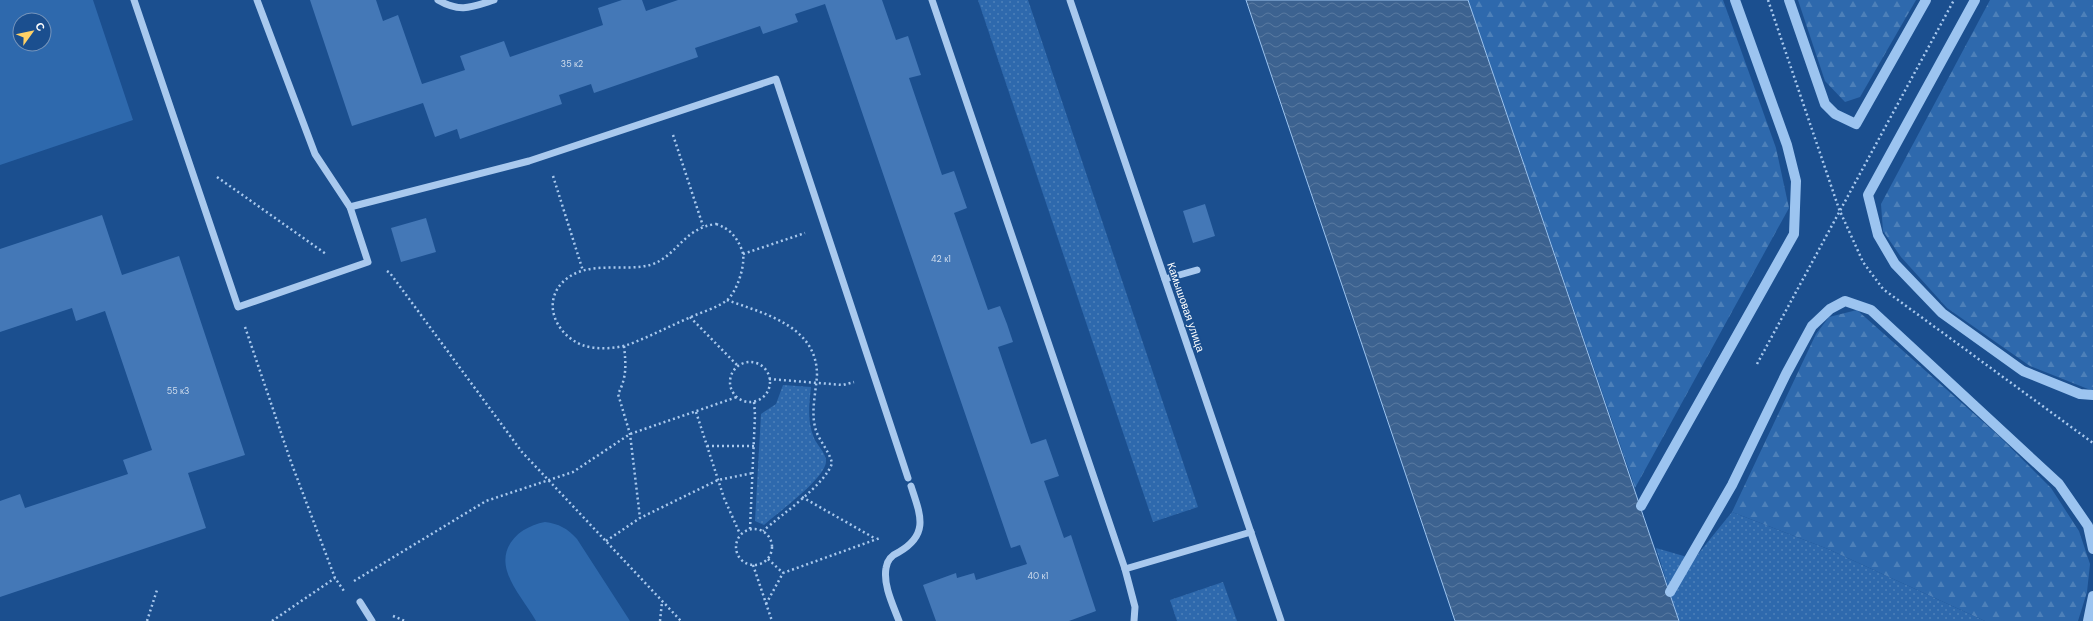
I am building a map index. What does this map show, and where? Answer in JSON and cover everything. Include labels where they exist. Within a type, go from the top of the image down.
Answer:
[{"type":"street","points":[[134,0],[238,307],[368,262],[350,207],[315,154],[257,0]]},
{"type":"street","points":[[438,0],[450,7],[471,8],[494,0]]},
{"type":"street","points":[[932,0],[1125,569],[1135,606],[1134,621]]},
{"type":"street","name":"Камышовая улица","points":[[1070,0],[1281,621]]},
{"type":"street","points":[[350,207],[547,154],[776,79],[908,478]]},
{"type":"street","points":[[1165,280],[1197,270]]},
{"type":"street","points":[[899,621],[886,582],[886,567],[891,556],[916,539],[920,525],[919,510],[911,486]]},
{"type":"street","points":[[1125,569],[1251,532]]},
{"type":"street","points":[[360,602],[372,621]]},
{"type":"path","points":[[1768,0],[1839,209],[1862,262],[1883,289],[2093,443]]},
{"type":"path","points":[[1757,364],[1839,209],[1954,0]]},
{"type":"path","points":[[666,115],[703,226]]},
{"type":"path","points":[[547,154],[583,271]]},
{"type":"path","points":[[212,173],[332,258]]},
{"type":"path","points":[[716,224],[727,228],[737,238],[743,254],[742,270],[727,300],[654,335],[624,346],[599,348],[582,345],[563,332],[552,313],[554,294],[566,279],[583,271],[605,267],[629,269],[652,264],[671,252],[688,235],[703,226],[716,224]]},
{"type":"path","points":[[743,254],[825,226]]},
{"type":"path","points":[[368,262],[390,273],[522,452],[681,621]]},
{"type":"path","points":[[727,300],[786,323],[801,334],[810,347],[817,364],[813,415],[815,427],[832,463],[830,470],[820,482],[763,531]]},
{"type":"path","points":[[238,307],[291,462],[335,578],[341,588],[360,602]]},
{"type":"path","points":[[690,317],[738,366]]},
{"type":"path","points":[[624,346],[627,370],[624,382],[618,394],[630,434],[640,518]]},
{"type":"path","points":[[746,362],[755,362],[763,366],[769,379],[768,391],[762,398],[754,401],[745,401],[737,397],[732,390],[730,382],[732,373],[738,366],[746,362]]},
{"type":"path","points":[[769,379],[843,385],[874,376]]},
{"type":"path","points":[[341,588],[486,501],[573,472],[630,434],[737,397]]},
{"type":"path","points":[[750,529],[755,415],[754,401]]},
{"type":"path","points":[[696,412],[718,480],[740,534]]},
{"type":"path","points":[[707,446],[754,446]]},
{"type":"path","points":[[606,542],[640,518],[718,480],[753,473]]},
{"type":"path","points":[[802,497],[876,539]]},
{"type":"path","points":[[750,529],[763,531],[769,536],[772,544],[772,552],[768,559],[761,564],[753,565],[745,563],[738,558],[735,550],[736,542],[740,534],[750,529]]},
{"type":"path","points":[[768,559],[783,573]]},
{"type":"path","points":[[766,604],[783,573],[819,560]]},
{"type":"path","points":[[753,565],[772,621]]},
{"type":"path","points":[[272,621],[335,578]]},
{"type":"path","points":[[147,621],[157,590]]},
{"type":"path","points":[[660,621],[662,601]]},
{"type":"green space","points":[[0,0],[93,0],[133,120],[0,165]]},
{"type":"green space","points":[[978,0],[1028,0],[1198,507],[1153,522]]},
{"type":"green space","points":[[1468,0],[1723,0],[1776,148],[1789,208],[1635,488]]},
{"type":"green space","points":[[1798,0],[1916,0],[1860,97],[1845,102],[1825,81]]},
{"type":"green space","points":[[1990,0],[2093,0],[2093,391],[2030,366],[1947,308],[1901,257],[1883,231],[1881,204]]},
{"type":"green space","points":[[1857,310],[1999,436],[2051,488],[2079,531],[2090,564],[2087,592],[2078,621],[1985,621],[1828,549],[1732,512],[1816,334],[1829,317]]},
{"type":"green space","points":[[783,385],[811,387],[809,407],[810,425],[814,438],[826,460],[819,476],[811,485],[764,525],[755,521],[761,414],[776,404]]},
{"type":"green space","points":[[1732,512],[1828,549],[1985,621],[1679,621],[1656,548],[1694,559]]},
{"type":"green space","points":[[545,522],[562,527],[577,539],[630,621],[536,621],[512,584],[505,561],[509,545],[514,538],[528,528]]},
{"type":"green space","points":[[1223,582],[1237,621],[1177,621],[1170,600]]},
{"type":"water","points":[[1246,0],[1468,0],[1679,621],[1455,621]]},
{"type":"building","points":[[310,0],[376,0],[383,21],[398,15],[422,84],[465,70],[460,56],[504,41],[510,57],[603,25],[598,8],[622,0],[642,0],[646,11],[678,0],[882,0],[896,40],[908,36],[921,75],[909,78],[942,175],[954,171],[960,188],[967,208],[954,213],[988,310],[1000,306],[1007,324],[1013,342],[998,347],[1031,444],[1046,439],[1059,476],[1044,481],[1064,538],[1071,535],[1096,611],[1069,621],[936,621],[923,585],[956,573],[957,578],[974,573],[976,580],[1027,564],[1020,545],[1011,548],[825,4],[795,14],[798,22],[763,34],[760,26],[695,48],[698,57],[594,93],[591,84],[559,95],[562,104],[460,139],[457,129],[435,137],[423,103],[352,126]]},
{"type":"building","points":[[1205,204],[1215,236],[1193,243],[1183,211]]},
{"type":"building","points":[[102,215],[122,275],[179,256],[245,455],[188,473],[206,528],[0,597],[0,501],[20,494],[25,508],[128,474],[123,460],[152,450],[105,311],[76,321],[72,308],[0,332],[0,249]]},
{"type":"building","points":[[426,218],[436,252],[401,262],[391,228]]},
{"type":"waterway","points":[[1641,506],[1794,234],[1796,181],[1787,145],[1735,0]]},
{"type":"waterway","points":[[1789,0],[1825,104],[1835,114],[1856,124],[1926,0]]},
{"type":"waterway","points":[[1975,0],[1868,195],[1878,235],[1895,264],[1942,313],[2023,371],[2080,394],[2093,395]]},
{"type":"waterway","points":[[1670,592],[1732,485],[1786,374],[1812,326],[1830,309],[1845,301],[1871,310],[2059,484],[2088,526],[2093,549]]},
{"type":"waterway","points":[[2088,621],[2093,596]]}]
